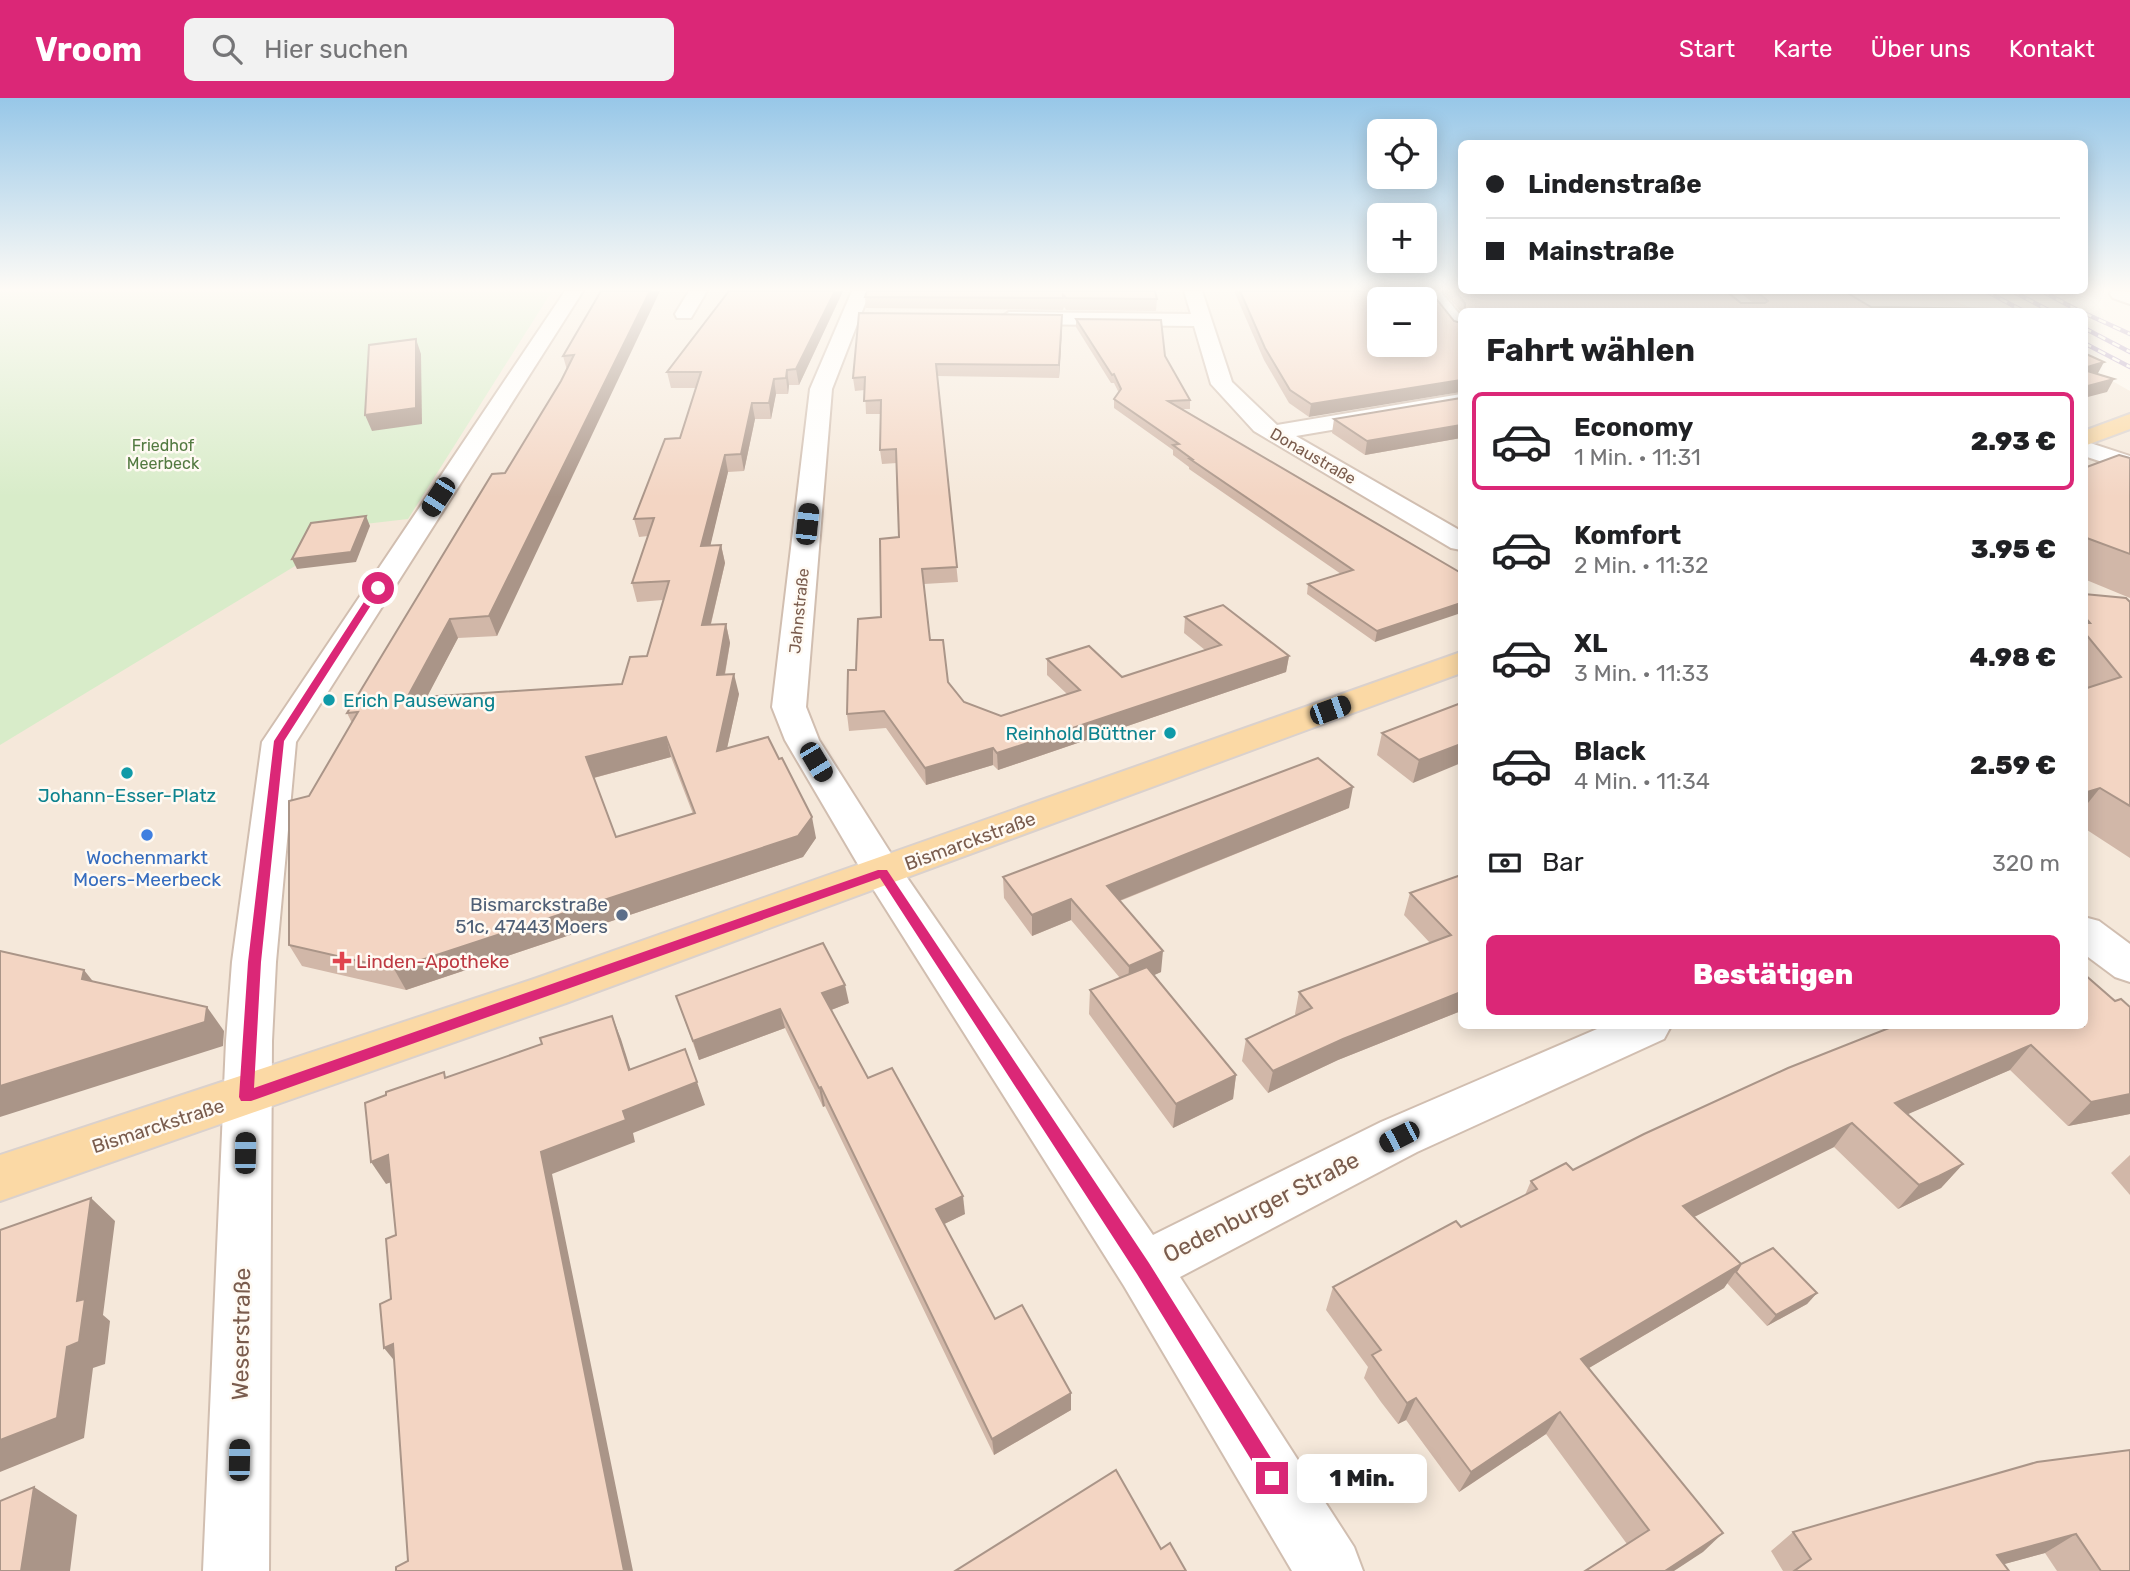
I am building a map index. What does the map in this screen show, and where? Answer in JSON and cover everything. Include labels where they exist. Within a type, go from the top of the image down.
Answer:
[{"type":"main road","points":[[2088,437],[2130,421]]},
{"type":"main road","name":"Bismarckstraße","points":[[0,1178],[246,1097],[883,873],[1458,663]]},
{"type":"street","name":"Weserstraße","points":[[236,1571],[246,1097],[254,962],[279,741],[529,360]]},
{"type":"street","name":"Jahnstraße","points":[[835,360],[821,388],[789,707],[802,740],[883,873],[1143,1268],[1330,1571]]},
{"type":"street","name":"Donaustraße","points":[[1215,360],[1222,384],[1262,426],[1458,540]]},
{"type":"street","points":[[1273,433],[1458,402]]},
{"type":"street","points":[[2088,451],[2127,478]]},
{"type":"street","points":[[2088,935],[2130,966]]},
{"type":"street","name":"Oedenburger Straße","points":[[1143,1268],[1399,1137],[1640,1029]]},
{"type":"shaded area","points":[[0,360],[1458,360],[1458,1029],[2088,1029],[2088,367],[2130,391],[2130,1571],[0,1571]]},
{"type":"green space","name":"Friedhof Meerbeck","points":[[0,360],[509,360],[408,519],[313,530],[295,566],[0,745]]},
{"type":"building","points":[[368,360],[416,360],[416,408],[365,415]]},
{"type":"building","points":[[572,360],[616,360],[489,616],[450,619],[407,698],[622,684],[630,657],[647,656],[669,581],[632,583],[654,518],[634,519],[665,439],[680,438],[701,372],[667,372],[676,360],[801,360],[796,369],[787,370],[786,378],[774,379],[769,403],[752,403],[741,454],[725,455],[701,546],[721,545],[702,625],[726,624],[717,675],[734,674],[717,751],[768,737],[779,759],[782,758],[812,817],[798,836],[394,969],[289,945],[289,801],[309,796],[358,712],[347,713],[492,474],[505,473]],"holes":[[[666,737],[695,813],[616,837],[586,757]]]},
{"type":"building","points":[[855,360],[1059,360],[1059,365],[936,364],[957,567],[922,569],[930,640],[943,640],[948,682],[964,702],[1001,716],[1080,690],[1047,659],[1089,646],[1122,677],[1221,645],[1185,617],[1223,605],[1289,656],[997,753],[993,748],[925,768],[884,711],[847,714],[848,670],[856,670],[858,619],[881,617],[880,539],[899,537],[896,449],[880,450],[881,400],[864,401],[865,377],[853,378]]},
{"type":"building","points":[[1102,360],[1167,360],[1190,400],[1168,401],[1458,571],[1458,604],[1377,631],[1308,584],[1353,570],[1190,459],[1173,445],[1179,444],[1114,399],[1121,389],[1114,374],[1112,375]]},
{"type":"building","points":[[1272,360],[1458,360],[1458,380],[1311,404],[1290,390]]},
{"type":"building","points":[[2088,360],[2104,362],[2088,367]]},
{"type":"building","points":[[2088,371],[2114,379],[2088,386]]},
{"type":"building","points":[[1458,398],[1458,426],[1367,441],[1334,419]]},
{"type":"building","points":[[2119,455],[2130,458],[2130,554],[2088,538],[2088,467]]},
{"type":"building","points":[[366,516],[351,552],[292,559],[311,523]]},
{"type":"building","points":[[2088,594],[2126,598],[2130,602],[2130,806],[2100,788],[2088,792],[2088,688],[2121,677],[2088,637]]},
{"type":"building","points":[[1458,704],[1458,745],[1419,760],[1382,733]]},
{"type":"building","points":[[1318,758],[1353,787],[1107,886],[1163,951],[1129,966],[1071,899],[1032,915],[1003,877]]},
{"type":"building","points":[[1458,876],[1458,993],[1343,1039],[1273,1071],[1246,1039],[1312,1008],[1299,992],[1451,935],[1410,893]]},
{"type":"building","points":[[823,943],[845,985],[822,993],[868,1078],[892,1068],[963,1196],[936,1209],[995,1319],[1022,1305],[1071,1393],[992,1439],[821,1087],[819,1088],[780,1009],[693,1041],[676,996]]},
{"type":"building","points":[[0,951],[84,970],[82,979],[207,1007],[205,1022],[0,1086]]},
{"type":"building","points":[[1147,967],[1236,1075],[1176,1104],[1090,990]]},
{"type":"building","points":[[2088,977],[2115,1001],[2121,999],[2130,1007],[2130,1094],[2091,1102],[2031,1045],[1895,1103],[1963,1164],[1939,1176],[1919,1185],[1852,1123],[1683,1206],[1741,1264],[1581,1359],[1723,1533],[1665,1571],[1585,1571],[1649,1530],[1560,1412],[1471,1472],[1416,1398],[1407,1403],[1372,1355],[1381,1350],[1333,1287],[1456,1221],[1461,1227],[1537,1189],[1531,1181],[1566,1163],[1573,1170],[1788,1068],[1886,1029],[2088,1029]]},
{"type":"building","points":[[612,1016],[629,1070],[685,1049],[697,1082],[623,1111],[626,1120],[541,1152],[624,1571],[396,1571],[396,1567],[408,1561],[393,1344],[384,1348],[380,1304],[391,1299],[386,1239],[396,1235],[388,1155],[371,1162],[365,1103],[386,1095],[386,1092],[444,1072],[445,1078],[542,1044],[540,1038]]},
{"type":"building","points":[[91,1198],[77,1301],[85,1299],[79,1342],[67,1347],[57,1418],[0,1440],[0,1230]]},
{"type":"building","points":[[1773,1248],[1817,1293],[1776,1315],[1736,1272],[1741,1264]]},
{"type":"building","points":[[2130,1450],[2130,1571],[2101,1571],[2076,1534],[1997,1555],[2009,1571],[1794,1571],[1811,1559],[1793,1532],[2037,1462]]},
{"type":"building","points":[[1116,1470],[1161,1549],[1170,1543],[1186,1571],[955,1571]]},
{"type":"building","points":[[34,1487],[21,1571],[0,1571],[0,1501]]},
{"type":"railway","points":[[2116,360],[2130,367]]},
{"type":"place","name":"Erich Pausewang","points":[[329,700]]},
{"type":"place","name":"Reinhold Büttner","points":[[1170,733]]},
{"type":"place","name":"Johann-Esser-Platz","points":[[127,773]]},
{"type":"place","name":"Wochenmarkt Moers-Meerbeck","points":[[147,835]]},
{"type":"place","name":"Bismarckstraße 51c, 47443 Moers","points":[[622,915]]},
{"type":"place","name":"Linden-Apotheke","points":[[342,961]]},
{"type":"route","points":[[378,588],[279,741],[254,962],[246,1097],[883,873],[1143,1268],[1272,1478]]}]
